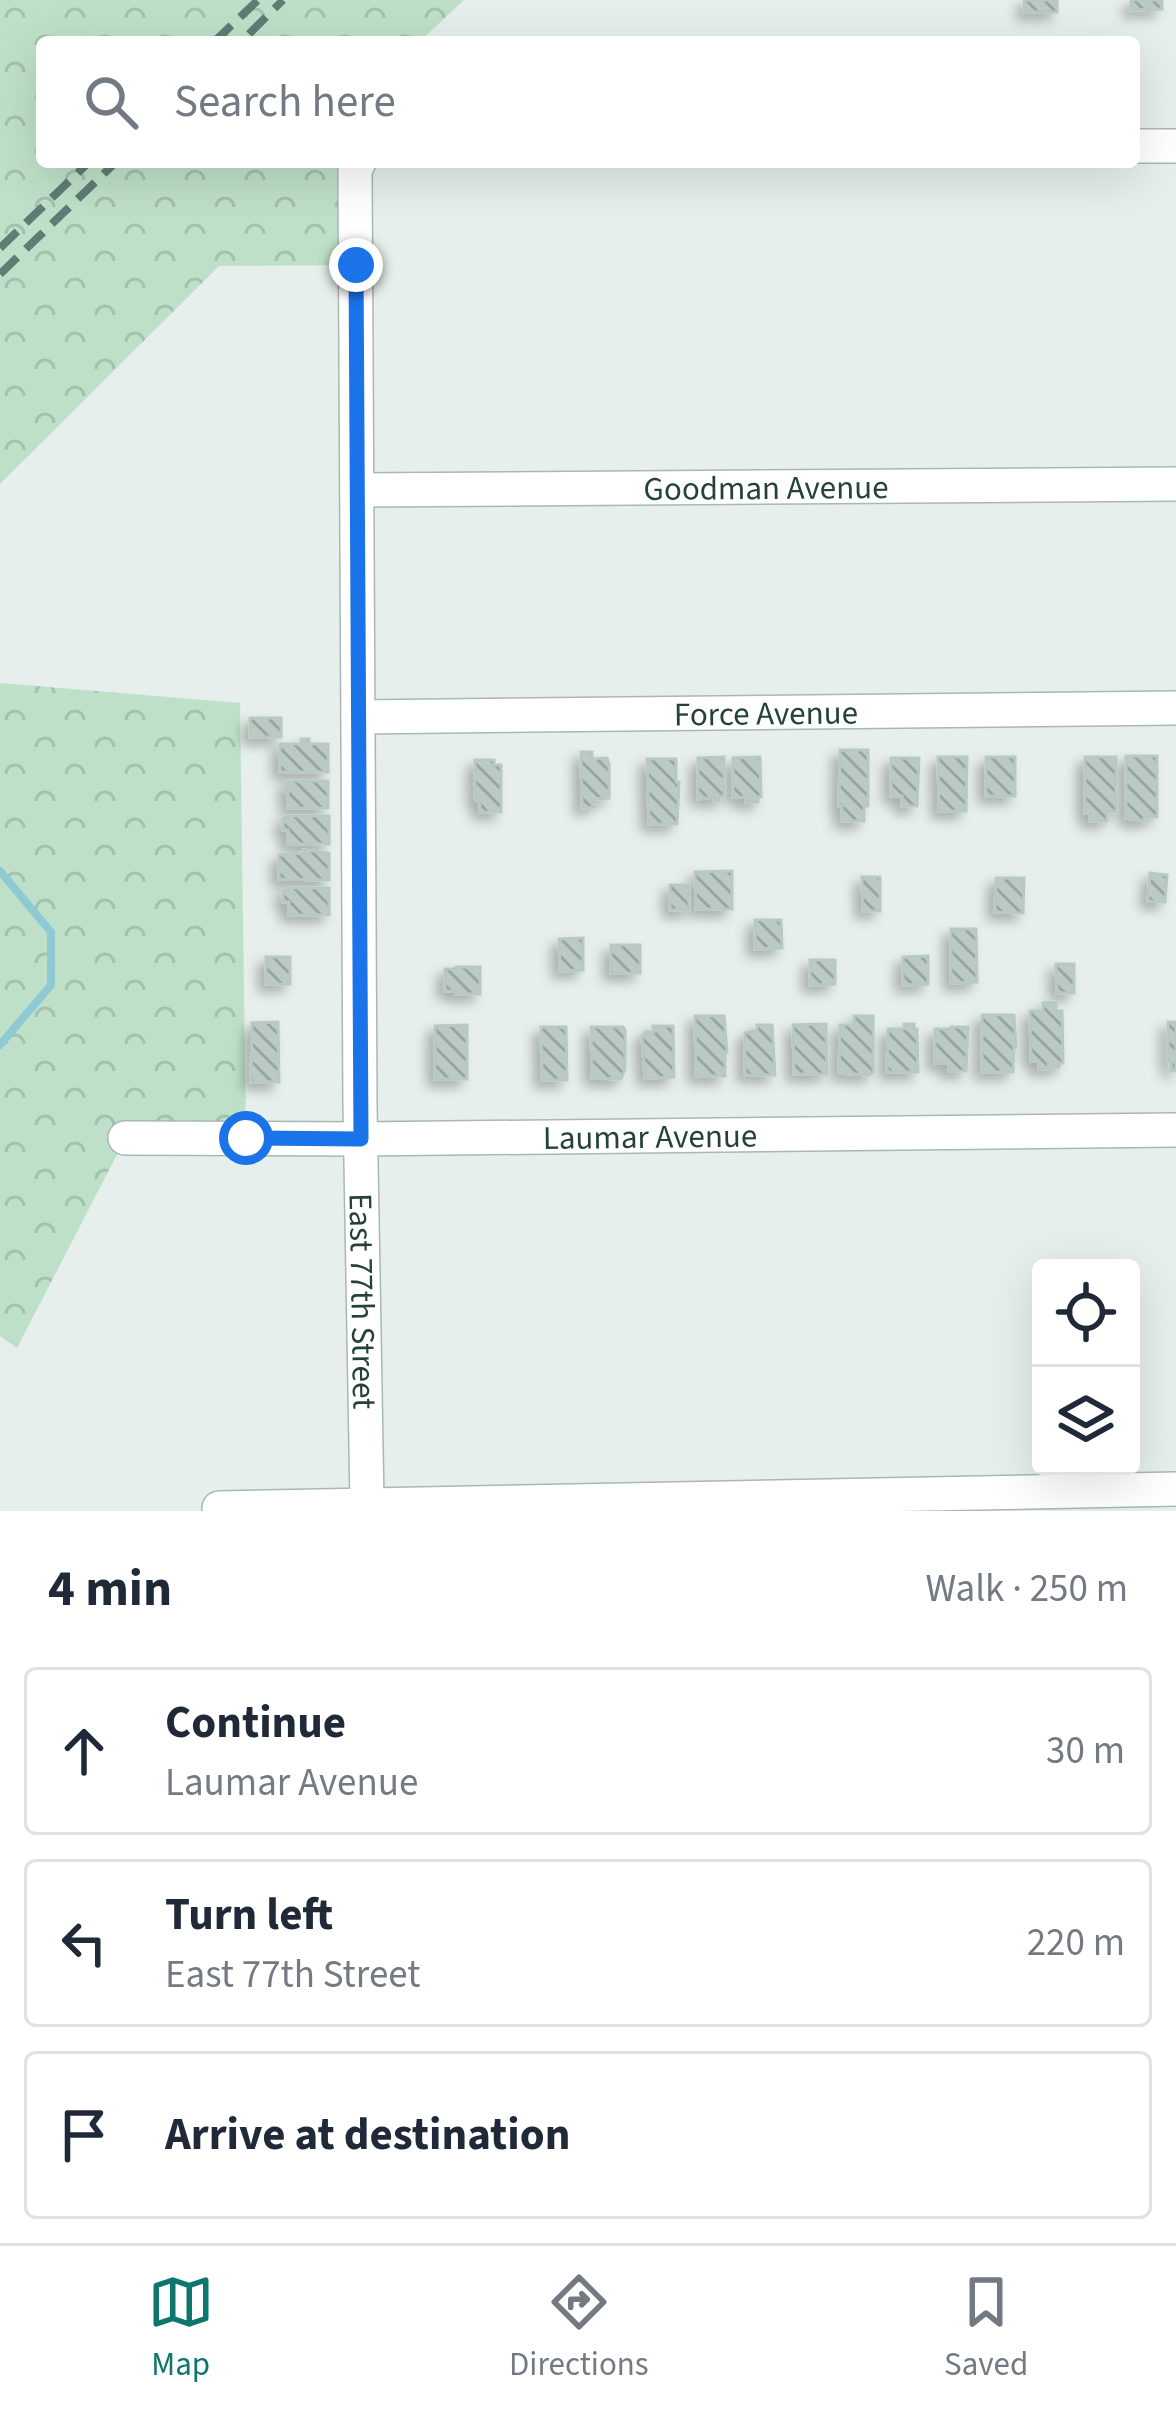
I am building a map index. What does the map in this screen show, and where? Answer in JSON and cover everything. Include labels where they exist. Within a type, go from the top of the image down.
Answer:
[{"type":"street","points":[[1140,146],[1176,146]]},
{"type":"street","name":"East 77th Street","points":[[356,168],[361,1139],[368,1504]]},
{"type":"street","name":"Goodman Avenue","points":[[358,490],[1176,484]]},
{"type":"street","name":"Force Avenue","points":[[358,717],[1176,708]]},
{"type":"street","name":"Laumar Avenue","points":[[125,1138],[1176,1130]]},
{"type":"street","points":[[219,1508],[368,1504],[406,1508],[1176,1489]]},
{"type":"green space","points":[[0,0],[464,0],[425,36],[36,36],[36,168],[359,168],[356,265],[219,266],[0,484]]},
{"type":"green space","points":[[0,683],[240,703],[246,1138],[125,1139],[17,1348],[0,1336]]},
{"type":"building","points":[[1024,0],[1057,0],[1057,12],[1025,12]]},
{"type":"building","points":[[1131,0],[1162,0],[1162,9],[1131,10]]},
{"type":"building","points":[[250,718],[281,718],[281,737],[250,737]]},
{"type":"building","points":[[301,739],[328,744],[328,772],[280,772],[280,744],[301,744]]},
{"type":"building","points":[[840,750],[868,750],[864,821],[842,821]]},
{"type":"building","points":[[581,752],[592,752],[592,759],[607,758],[609,764],[609,798],[594,799],[595,807],[582,808]]},
{"type":"building","points":[[1126,756],[1157,756],[1157,817],[1126,818]]},
{"type":"building","points":[[724,757],[724,796],[719,801],[698,799],[698,758]]},
{"type":"building","points":[[760,757],[758,802],[733,797],[733,758]]},
{"type":"building","points":[[938,757],[967,757],[966,811],[939,811]]},
{"type":"building","points":[[986,757],[1015,757],[1015,796],[986,796]]},
{"type":"building","points":[[1085,757],[1116,757],[1116,812],[1107,812],[1107,821],[1090,821],[1090,813],[1085,813]]},
{"type":"building","points":[[891,758],[919,758],[917,806],[902,806],[902,796],[891,796]]},
{"type":"building","points":[[647,759],[676,759],[677,824],[649,824]]},
{"type":"building","points":[[475,760],[501,765],[501,812],[480,812],[475,799]]},
{"type":"building","points":[[288,781],[328,781],[328,808],[288,808]]},
{"type":"building","points":[[329,816],[329,844],[288,844],[283,818]]},
{"type":"building","points":[[304,850],[329,853],[329,880],[279,879],[279,855]]},
{"type":"building","points":[[732,871],[732,909],[696,909],[695,872]]},
{"type":"building","points":[[1150,873],[1167,875],[1165,902],[1148,901]]},
{"type":"building","points":[[862,877],[880,877],[880,911],[863,911]]},
{"type":"building","points":[[996,878],[1024,878],[1023,913],[995,912]]},
{"type":"building","points":[[670,885],[689,885],[689,910],[670,910]]},
{"type":"building","points":[[329,888],[329,915],[289,915],[283,890]]},
{"type":"building","points":[[755,920],[781,920],[782,948],[755,949]]},
{"type":"building","points":[[951,929],[976,929],[977,982],[951,983]]},
{"type":"building","points":[[583,938],[583,970],[560,971],[559,939]]},
{"type":"building","points":[[611,945],[640,945],[640,973],[611,973]]},
{"type":"building","points":[[928,956],[928,984],[903,985],[903,957]]},
{"type":"building","points":[[266,957],[290,957],[290,984],[266,984]]},
{"type":"building","points":[[810,960],[835,960],[835,984],[810,985]]},
{"type":"building","points":[[1056,964],[1074,964],[1074,993],[1057,993]]},
{"type":"building","points":[[480,967],[480,994],[445,991],[445,969]]},
{"type":"building","points":[[1056,1002],[1056,1011],[1062,1011],[1063,1063],[1051,1067],[1048,1063],[1048,1069],[1039,1069],[1039,1061],[1031,1061],[1030,1011],[1043,1011],[1043,1003]]},
{"type":"building","points":[[982,1015],[1014,1015],[1013,1072],[982,1072]]},
{"type":"building","points":[[695,1016],[724,1016],[725,1076],[696,1076]]},
{"type":"building","points":[[854,1016],[873,1016],[873,1072],[869,1075],[839,1073],[840,1025],[854,1025]]},
{"type":"building","points":[[278,1022],[279,1082],[251,1082],[252,1023]]},
{"type":"building","points":[[1168,1022],[1176,1022],[1176,1071],[1171,1071],[1168,1061]]},
{"type":"building","points":[[826,1024],[827,1074],[794,1074],[793,1025]]},
{"type":"building","points":[[904,1024],[917,1029],[918,1072],[887,1072],[888,1029],[904,1029]]},
{"type":"building","points":[[467,1025],[467,1079],[435,1079],[435,1026]]},
{"type":"building","points":[[757,1025],[772,1025],[775,1075],[745,1075],[745,1033],[757,1030]]},
{"type":"building","points":[[653,1026],[673,1026],[674,1077],[645,1078],[642,1036],[654,1032]]},
{"type":"building","points":[[541,1027],[566,1027],[567,1080],[542,1080]]},
{"type":"building","points":[[591,1027],[625,1030],[621,1079],[592,1078]]},
{"type":"building","points":[[968,1027],[966,1071],[949,1071],[949,1063],[935,1063],[935,1029]]},
{"type":"waterway","points":[[0,871],[51,932],[51,985],[0,1045]]},
{"type":"railway","points":[[220,36],[258,0]]},
{"type":"railway","points":[[249,34],[283,0]]},
{"type":"railway","points":[[0,248],[83,168]]},
{"type":"railway","points":[[0,274],[110,168]]},
{"type":"route","points":[[246,1138],[361,1139],[356,265]]}]
